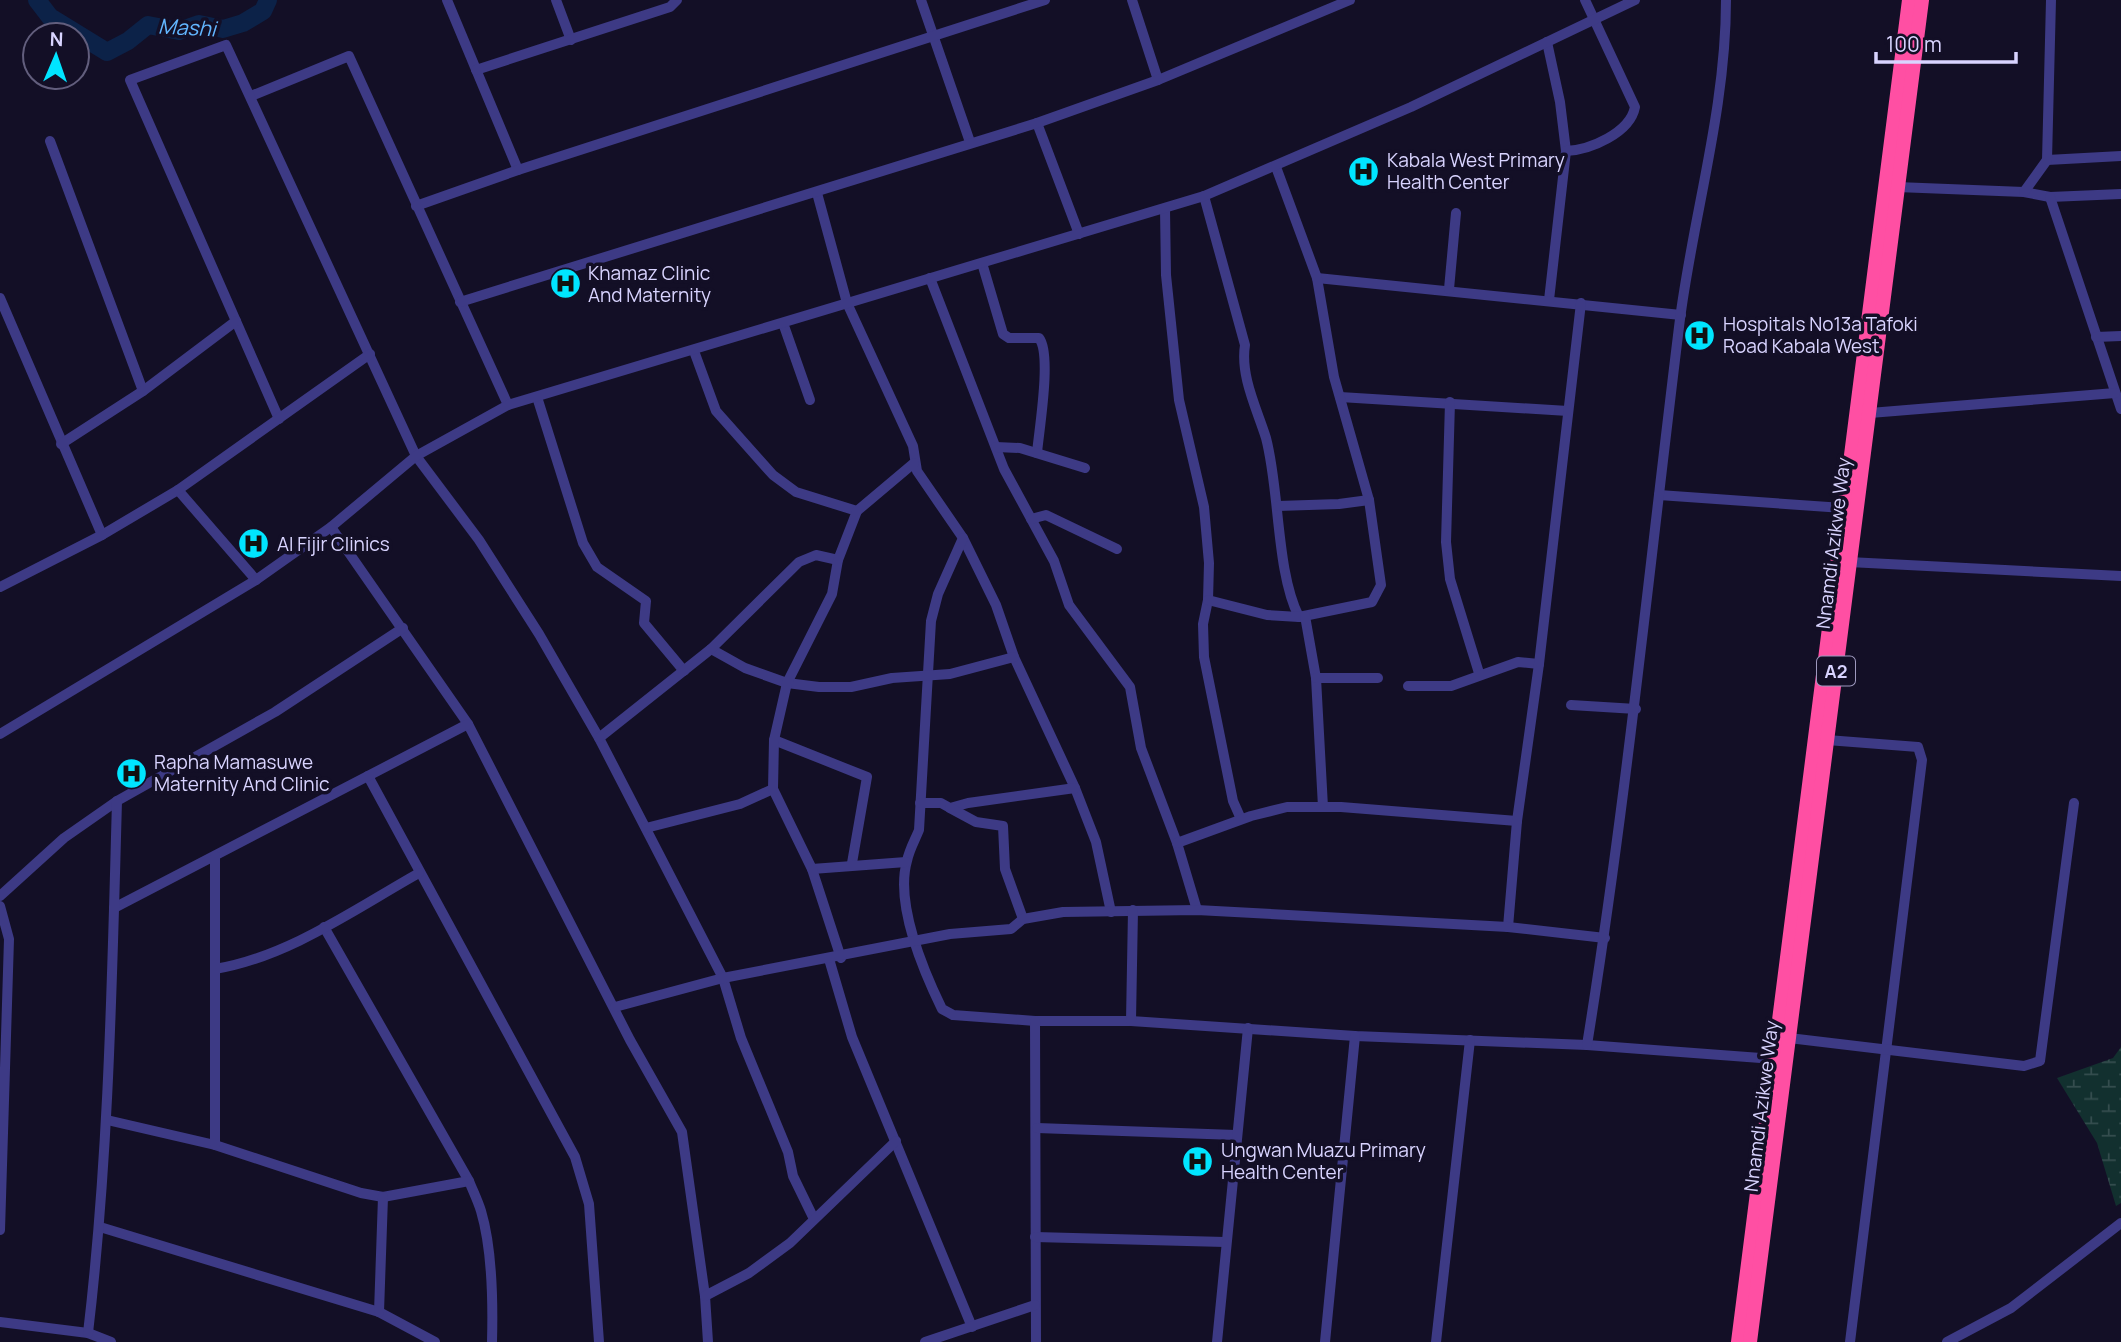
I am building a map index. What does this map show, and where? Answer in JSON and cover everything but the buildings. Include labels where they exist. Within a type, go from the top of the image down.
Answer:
[{"type":"highway","name":"Nnamdi Azikwe Way","points":[[1738,1342],[1909,0]]},
{"type":"highway","name":"Nnamdi Azikwe Way","points":[[1750,1342],[1922,0]]},
{"type":"street","points":[[447,0],[518,170]]},
{"type":"street","points":[[556,0],[571,40]]},
{"type":"street","points":[[477,70],[670,7],[677,0]]},
{"type":"street","points":[[920,0],[970,142]]},
{"type":"street","points":[[416,206],[934,34],[1013,4],[1045,0]]},
{"type":"street","points":[[1132,0],[1158,80]]},
{"type":"street","points":[[460,302],[1038,123],[1158,80],[1350,0]]},
{"type":"street","points":[[1566,151],[1581,150],[1604,140],[1633,116],[1635,107],[1585,0]]},
{"type":"street","points":[[0,734],[256,580],[331,527],[416,456],[508,405],[1204,196],[1411,107],[1635,0]]},
{"type":"street","points":[[1587,1045],[1605,938],[1636,709],[1681,315],[1722,86],[1726,0]]},
{"type":"street","points":[[2024,192],[2047,160],[2051,0]]},
{"type":"street","points":[[1547,42],[1560,102],[1566,151],[1549,300]]},
{"type":"street","points":[[279,419],[130,80],[226,45],[416,456],[479,540],[539,634],[600,738],[723,978],[741,1038],[788,1152],[793,1176],[814,1217]]},
{"type":"street","points":[[251,96],[349,56],[508,405]]},
{"type":"street","points":[[1038,123],[1079,234]]},
{"type":"street","points":[[50,141],[143,391]]},
{"type":"street","points":[[2047,160],[2121,156]]},
{"type":"street","points":[[1208,600],[1267,615],[1302,616],[1372,602],[1381,586],[1369,500],[1324,329],[1317,278],[1276,167]]},
{"type":"street","points":[[1897,187],[2024,192],[2050,197],[2121,194]]},
{"type":"street","points":[[817,193],[847,303],[913,446],[914,463],[963,538],[996,605],[1014,657],[1075,788],[1096,842],[1111,912]]},
{"type":"street","points":[[1204,196],[1237,310],[1245,345],[1242,362],[1266,440],[1291,592],[1302,616],[1316,678],[1323,807]]},
{"type":"street","points":[[2050,197],[2121,409]]},
{"type":"street","points":[[1165,209],[1166,275],[1179,400],[1204,507],[1209,563],[1208,600],[1203,624],[1204,657],[1233,801],[1241,820]]},
{"type":"street","points":[[1449,289],[1456,214]]},
{"type":"street","points":[[982,263],[1003,334],[1009,338],[1039,338],[1043,343],[1044,378],[1037,453]]},
{"type":"street","points":[[930,278],[958,356],[1013,488],[1054,561],[1069,606],[1130,687],[1141,748],[1177,843],[1197,910]]},
{"type":"street","points":[[1317,278],[1449,289],[1681,315]]},
{"type":"street","points":[[0,299],[102,535]]},
{"type":"street","points":[[1508,927],[1517,821],[1539,664],[1581,303]]},
{"type":"street","points":[[61,444],[143,391],[236,321]]},
{"type":"street","points":[[783,323],[810,400]]},
{"type":"street","points":[[2096,337],[2121,336]]},
{"type":"street","points":[[694,351],[716,411],[773,475],[796,492],[857,511]]},
{"type":"street","points":[[1,583],[102,535],[178,490],[370,354]]},
{"type":"street","points":[[1870,413],[2115,393]]},
{"type":"street","points":[[537,397],[583,543],[597,567],[646,601],[644,623],[684,671]]},
{"type":"street","points":[[1340,397],[1568,411]]},
{"type":"street","points":[[1450,402],[1446,542],[1450,579],[1479,673]]},
{"type":"street","points":[[996,447],[1020,448],[1085,468]]},
{"type":"street","points":[[841,958],[811,869],[773,789],[774,740],[787,682],[815,634],[832,594],[838,560],[857,511],[914,463]]},
{"type":"street","points":[[178,490],[256,580]]},
{"type":"street","points":[[1659,495],[1843,508]]},
{"type":"street","points":[[1278,506],[1369,500]]},
{"type":"street","points":[[1031,519],[1046,515],[1117,548]]},
{"type":"street","points":[[331,527],[468,724],[682,1132],[705,1296],[708,1342]]},
{"type":"street","points":[[963,538],[938,594],[930,621],[919,830],[906,862],[903,893],[917,942],[942,1009],[953,1015],[1035,1021],[1131,1021],[1355,1036],[1587,1045],[1774,1059]]},
{"type":"street","points":[[600,738],[711,649],[799,562],[816,555],[838,560]]},
{"type":"street","points":[[1849,562],[2121,576]]},
{"type":"street","points":[[0,896],[64,838],[117,801],[275,712],[403,628]]},
{"type":"street","points":[[711,649],[745,668],[787,682],[851,687],[892,678],[971,669],[1014,657]]},
{"type":"street","points":[[1408,686],[1451,686],[1467,682],[1479,673],[1518,662],[1539,664]]},
{"type":"street","points":[[1316,678],[1378,678]]},
{"type":"street","points":[[1572,705],[1636,709]]},
{"type":"street","points":[[114,908],[468,724]]},
{"type":"street","points":[[774,740],[867,777],[852,863]]},
{"type":"street","points":[[1827,740],[1908,745],[1918,747],[1922,752],[1888,1051],[1850,1342]]},
{"type":"street","points":[[368,776],[575,1157],[589,1204],[599,1342]]},
{"type":"street","points":[[950,808],[1075,788]]},
{"type":"street","points":[[646,828],[740,804],[773,789]]},
{"type":"street","points":[[88,1333],[100,1227],[107,1120],[117,801]]},
{"type":"street","points":[[920,803],[941,803],[976,822],[1003,825],[1005,869],[1023,919]]},
{"type":"street","points":[[1789,1038],[2024,1066],[2040,1061],[2074,803]]},
{"type":"street","points":[[1177,843],[1287,807],[1323,807],[1517,821]]},
{"type":"street","points":[[215,856],[215,1145]]},
{"type":"street","points":[[811,869],[852,863],[906,862]]},
{"type":"street","points":[[215,969],[243,964],[324,926],[419,873]]},
{"type":"street","points":[[0,906],[9,939],[0,1230]]},
{"type":"street","points":[[1131,1021],[1133,910]]},
{"type":"street","points":[[615,1007],[723,978],[841,958],[950,934],[1011,929],[1023,919],[1063,912],[1197,910],[1508,927],[1605,938]]},
{"type":"street","points":[[324,926],[470,1181],[482,1212],[493,1317],[492,1342]]},
{"type":"street","points":[[829,960],[852,1037],[972,1327]]},
{"type":"street","points":[[1035,1021],[1036,1342]]},
{"type":"street","points":[[1217,1342],[1224,1242],[1248,1028]]},
{"type":"street","points":[[1325,1342],[1355,1036]]},
{"type":"street","points":[[1436,1342],[1470,1040]]},
{"type":"street","points":[[107,1120],[215,1145],[361,1194],[383,1197],[470,1181]]},
{"type":"street","points":[[1037,1128],[1236,1135]]},
{"type":"street","points":[[705,1296],[749,1273],[790,1243],[896,1140]]},
{"type":"street","points":[[379,1312],[383,1197]]},
{"type":"street","points":[[1947,1342],[2011,1308],[2121,1223]]},
{"type":"street","points":[[100,1227],[379,1312],[435,1342]]},
{"type":"street","points":[[1035,1237],[1224,1242]]},
{"type":"street","points":[[925,1342],[1035,1305]]},
{"type":"street","points":[[0,1322],[88,1333],[111,1342]]},
{"type":"green space","points":[[2121,1047],[2121,1203],[2116,1206],[2097,1143],[2057,1078],[2113,1058]]},
{"type":"waterway","name":"Mashi","points":[[37,0],[50,17],[107,52],[128,41],[148,25],[179,31],[199,24],[223,29],[243,23],[263,11],[268,0]]},
{"type":"place","name":"Kabala West Primary Health Center","points":[[1364,171]]},
{"type":"place","name":"Khamaz Clinic And Maternity","points":[[565,284]]},
{"type":"place","name":"Hospitals No13a Tafoki Road Kabala West","points":[[1700,335]]},
{"type":"place","name":"Al Fijir Clinics","points":[[254,544]]},
{"type":"place","name":"Rapha Mamasuwe Maternity And Clinic","points":[[131,773]]},
{"type":"place","name":"Ungwan Muazu Primary Health Center","points":[[1198,1161]]}]
